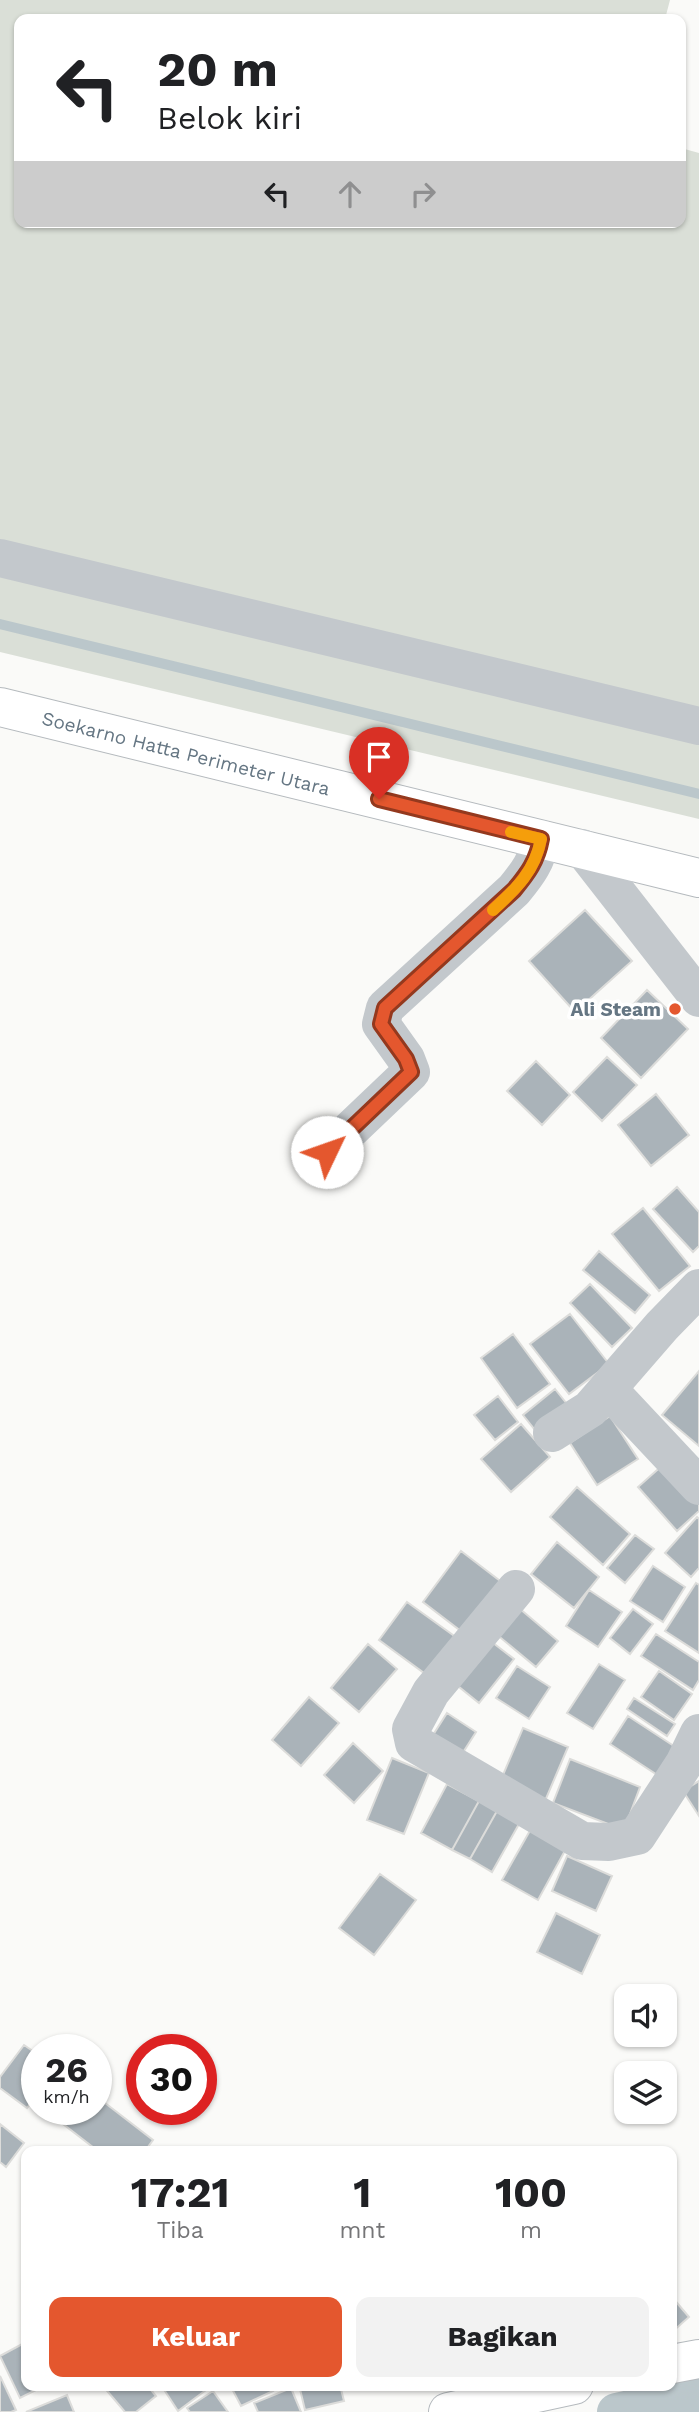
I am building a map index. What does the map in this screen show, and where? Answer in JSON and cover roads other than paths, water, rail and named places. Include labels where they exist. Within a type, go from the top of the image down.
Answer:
[{"type":"main road","name":"Soekarno Hatta Perimeter Utara","points":[[0,707],[699,878]]},
{"type":"main road","points":[[677,2363],[699,2358]]},
{"type":"main road","points":[[448,2412],[489,2409],[553,2391]]},
{"type":"street","points":[[0,558],[699,726]]},
{"type":"street","points":[[327,1152],[411,1072],[406,1059],[381,1024],[385,1008],[514,890],[537,858],[541,839]]},
{"type":"street","points":[[582,848],[699,998]]},
{"type":"street","points":[[552,1433],[590,1409],[699,1288]]},
{"type":"street","points":[[608,1389],[699,1486]]},
{"type":"street","points":[[516,1589],[432,1692],[411,1728],[414,1743],[582,1841],[609,1842],[637,1836],[684,1765],[699,1733]]},
{"type":"waterway","points":[[0,624],[699,794]]},
{"type":"waterway","points":[[616,2412],[699,2394]]},
{"type":"place","name":"Ali Steam","points":[[675,1009]]}]
